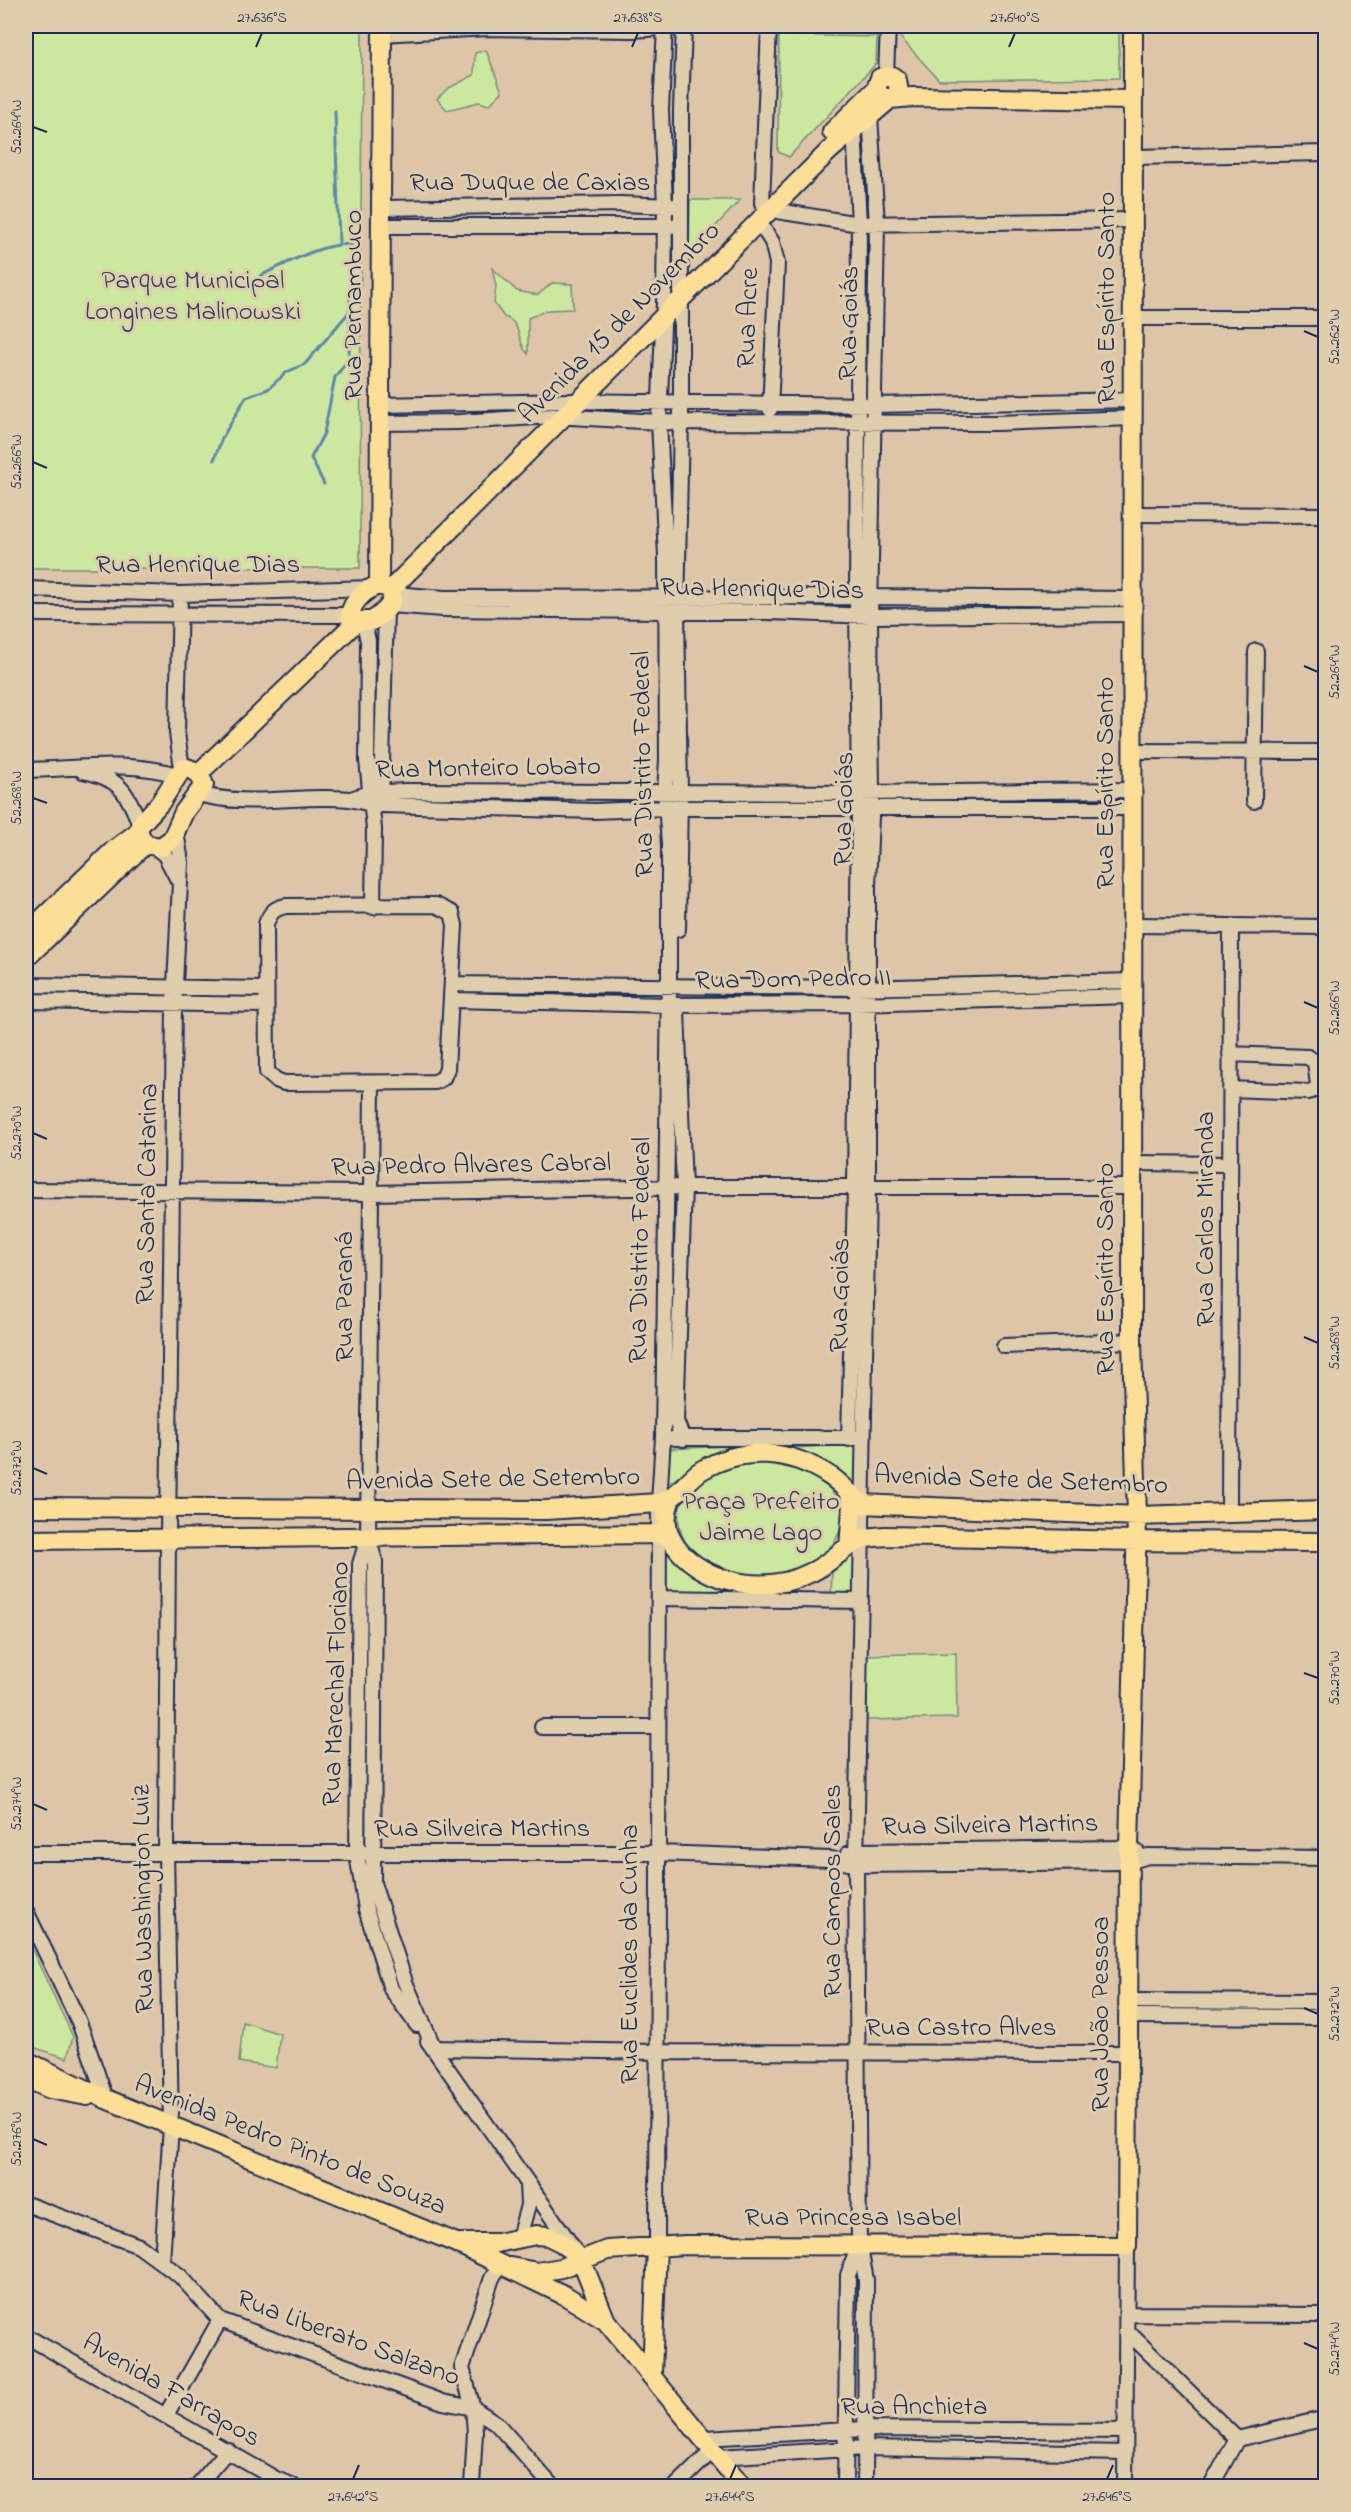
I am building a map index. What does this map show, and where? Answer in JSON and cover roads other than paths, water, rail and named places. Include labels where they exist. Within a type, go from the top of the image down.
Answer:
[{"type":"main road","name":"Rua Espírito Santo","points":[[1133,26],[1132,1341],[1137,1541]]},
{"type":"main road","name":"Rua Pernambuco","points":[[382,30],[381,414],[385,594]]},
{"type":"main road","name":"Avenida 15 de Novembro","points":[[357,620],[372,621],[385,594],[672,301],[887,90]]},
{"type":"main road","name":"Avenida 15 de Novembro","points":[[764,212],[855,127],[870,116],[887,90]]},
{"type":"main road","points":[[887,90],[1133,100]]},
{"type":"main road","name":"Avenida 15 de Novembro","points":[[26,934],[145,837],[160,803],[186,772],[357,620],[360,597],[385,594]]},
{"type":"main road","points":[[186,772],[204,785],[199,794]]},
{"type":"main road","name":"Avenida 15 de Novembro","points":[[145,837],[167,843],[176,831],[184,812],[199,794]]},
{"type":"main road","name":"Avenida 15 de Novembro","points":[[26,958],[101,874]]},
{"type":"main road","name":"Avenida Sete de Setembro","points":[[26,1507],[546,1510],[664,1502],[702,1470],[725,1461],[762,1453],[798,1458],[832,1477],[855,1499],[1137,1516],[1326,1510]]},
{"type":"main road","points":[[855,1499],[852,1509],[856,1544]]},
{"type":"main road","points":[[664,1502],[666,1520],[664,1535]]},
{"type":"main road","points":[[546,1510],[549,1534]]},
{"type":"main road","points":[[1229,1512],[1229,1542]]},
{"type":"main road","name":"Avenida Sete de Setembro","points":[[26,1540],[168,1537],[368,1538],[549,1534],[664,1535],[697,1568],[727,1581],[770,1584],[813,1572],[856,1544],[885,1536],[1326,1542]]},
{"type":"main road","name":"Rua João Pessoa","points":[[1127,2246],[1129,1855],[1137,1541]]},
{"type":"main road","name":"Avenida Pedro Pinto de Souza","points":[[26,2061],[106,2099],[454,2242],[566,2296],[606,2320]]},
{"type":"main road","name":"Avenida Pedro Pinto de Souza","points":[[26,2078],[50,2089],[106,2099]]},
{"type":"main road","name":"Avenida Pedro Pinto de Souza","points":[[454,2242],[498,2243],[519,2238],[548,2236],[562,2243],[580,2259],[606,2320],[712,2448],[741,2487]]},
{"type":"main road","name":"Rua Princesa Isabel","points":[[500,2265],[537,2272],[561,2268],[608,2250],[657,2246],[859,2243],[1127,2246]]},
{"type":"main road","name":"Rua Euclides da Cunha","points":[[652,2374],[657,2246]]},
{"type":"street","points":[[382,30],[682,26]]},
{"type":"street","name":"Rua Distrito Federal","points":[[664,1502],[666,1187],[673,1005],[669,844],[673,808],[680,791],[659,404],[680,225],[682,26]]},
{"type":"street","points":[[770,26],[764,212],[859,224],[1132,220]]},
{"type":"street","points":[[887,90],[888,26]]},
{"type":"street","name":"Rua Distrito Federal","points":[[665,27],[661,110],[664,226],[681,402],[671,597]]},
{"type":"street","points":[[661,110],[681,109]]},
{"type":"street","name":"Rua Goiás","points":[[855,1499],[862,1188],[861,1086],[865,808],[863,597],[865,510],[874,421],[877,224],[870,116]]},
{"type":"street","name":"Rua Goiás","points":[[855,127],[859,224],[858,421],[865,510]]},
{"type":"street","points":[[1134,158],[1326,153]]},
{"type":"street","points":[[529,204],[529,225]]},
{"type":"street","name":"Rua Duque de Caxias","points":[[382,217],[529,204],[680,207]]},
{"type":"street","name":"Rua Acre","points":[[764,212],[777,263],[769,402],[771,420]]},
{"type":"street","name":"Rua Duque de Caxias","points":[[382,217],[529,225],[680,225]]},
{"type":"street","points":[[859,303],[874,304]]},
{"type":"street","points":[[1133,318],[1326,318]]},
{"type":"street","points":[[381,414],[458,404],[566,408],[681,402],[873,405],[1134,400]]},
{"type":"street","points":[[1073,401],[1074,419]]},
{"type":"street","points":[[998,423],[999,402]]},
{"type":"street","points":[[458,404],[459,422]]},
{"type":"street","points":[[381,414],[459,422],[566,408],[659,422],[771,420],[998,423],[1134,418]]},
{"type":"street","points":[[1133,514],[1326,515]]},
{"type":"street","name":"Rua Henrique Dias","points":[[26,590],[180,594],[385,594],[444,598],[1004,598],[1133,607]]},
{"type":"street","points":[[26,770],[124,765],[186,772],[177,733],[180,594]]},
{"type":"street","name":"Rua Henrique Dias","points":[[385,594],[443,609],[770,612],[864,616],[1005,615],[1133,607]]},
{"type":"street","name":"Rua Pernambuco","points":[[373,907],[375,799],[385,594]]},
{"type":"street","points":[[769,597],[770,612]]},
{"type":"street","points":[[1004,598],[1005,615]]},
{"type":"street","name":"Rua Distrito Federal","points":[[672,612],[665,791],[673,808]]},
{"type":"street","name":"Rua Henrique Dias","points":[[26,614],[180,614],[357,620]]},
{"type":"street","name":"Rua Pernambuco","points":[[357,620],[368,641],[367,760],[375,799]]},
{"type":"street","points":[[1254,801],[1256,651]]},
{"type":"street","points":[[1134,751],[1326,752]]},
{"type":"street","points":[[72,769],[113,780],[132,806],[145,837],[165,855],[178,880]]},
{"type":"street","name":"Rua Monteiro Lobato","points":[[375,799],[405,791],[865,793],[1133,799]]},
{"type":"street","name":"Rua Monteiro Lobato","points":[[199,794],[252,801],[375,799],[595,811],[673,808],[865,808],[1133,799]]},
{"type":"street","name":"Rua Santa Catarina","points":[[168,1537],[174,1006],[178,880],[181,862],[176,831]]},
{"type":"street","points":[[436,905],[452,913],[455,925],[453,984],[447,1069],[443,1078],[435,1082],[284,1083],[270,1077],[267,1072],[266,924],[276,908],[286,906],[436,905]]},
{"type":"street","points":[[1134,925],[1326,927]]},
{"type":"street","name":"Rua Carlos Miranda","points":[[1229,1512],[1231,926]]},
{"type":"street","name":"Rua Dom Pedro II","points":[[453,984],[1133,988]]},
{"type":"street","points":[[26,985],[266,989]]},
{"type":"street","points":[[127,987],[127,1004]]},
{"type":"street","name":"Rua Dom Pedro II","points":[[453,1000],[673,1005],[862,1004],[1133,988]]},
{"type":"street","points":[[26,1001],[174,1006],[266,1005]]},
{"type":"street","name":"Rua Distrito Federal","points":[[673,1005],[684,1187],[680,1434]]},
{"type":"street","points":[[1230,1054],[1308,1057],[1315,1062],[1318,1085],[1315,1090],[1308,1092],[1230,1089]]},
{"type":"street","name":"Rua Paraná","points":[[368,1538],[369,1192],[372,1083]]},
{"type":"street","points":[[1133,1163],[1229,1164]]},
{"type":"street","name":"Rua Pedro Alvares Cabral","points":[[26,1190],[171,1193],[666,1187],[1133,1187]]},
{"type":"street","points":[[1004,1346],[1132,1341]]},
{"type":"street","points":[[663,1437],[680,1434],[721,1440],[855,1438]]},
{"type":"street","points":[[721,1440],[762,1453],[803,1440]]},
{"type":"street","name":"Rua Euclides da Cunha","points":[[657,2246],[659,1598],[664,1535]]},
{"type":"street","name":"Rua Washington Luiz","points":[[162,2261],[171,2126],[166,1851],[168,1537]]},
{"type":"street","name":"Rua Marechal Floriano","points":[[368,1538],[375,1561],[364,1854],[405,1982],[434,2048],[580,2259]]},
{"type":"street","name":"Rua Campos Sales","points":[[856,1544],[861,1601],[856,1858],[856,2051],[859,2243],[866,2280],[864,2487]]},
{"type":"street","points":[[719,1598],[743,1583]]},
{"type":"street","points":[[770,1584],[797,1600]]},
{"type":"street","points":[[659,1598],[861,1601]]},
{"type":"street","points":[[542,1727],[658,1727]]},
{"type":"street","name":"Rua Silveira Martins","points":[[26,1853],[166,1851],[364,1854],[657,1853],[831,1859],[1129,1855],[1326,1858]]},
{"type":"street","points":[[26,1911],[79,2022],[106,2099]]},
{"type":"street","points":[[1128,2009],[1326,2002]]},
{"type":"street","points":[[1128,2009],[1326,2017]]},
{"type":"street","name":"Rua Castro Alves","points":[[434,2048],[658,2052],[1127,2053]]},
{"type":"street","points":[[519,2238],[528,2205],[527,2183]]},
{"type":"street","name":"Rua Liberato Salzano","points":[[26,2204],[139,2246],[162,2261],[220,2320],[443,2402],[473,2409],[496,2423],[552,2487]]},
{"type":"street","name":"Rua Campos Sales","points":[[845,2487],[848,2275],[859,2243]]},
{"type":"street","name":"Rua João Pessoa","points":[[1125,2487],[1127,2246]]},
{"type":"street","points":[[472,2487],[476,2455],[473,2409],[462,2368],[492,2278],[500,2265]]},
{"type":"street","points":[[1127,2314],[1326,2315]]},
{"type":"street","points":[[166,2415],[220,2320]]},
{"type":"street","points":[[1126,2330],[1237,2439]]},
{"type":"street","name":"Avenida Farrapos","points":[[26,2336],[293,2487]]},
{"type":"street","points":[[847,2342],[864,2341]]},
{"type":"street","points":[[1211,2487],[1237,2439],[1326,2418]]},
{"type":"street","name":"Rua Anchieta","points":[[712,2448],[865,2429],[1125,2431]]},
{"type":"street","points":[[992,2430],[993,2451]]},
{"type":"street","points":[[676,2487],[712,2448]]},
{"type":"street","name":"Rua Anchieta","points":[[712,2448],[847,2450],[865,2448],[1125,2453]]},
{"type":"street","points":[[197,2487],[228,2450]]},
{"type":"waterway","points":[[335,111],[339,244]]},
{"type":"waterway","points":[[260,276],[327,247],[351,244],[349,359],[335,377],[324,433],[311,458],[324,484]]},
{"type":"waterway","points":[[214,460],[222,438],[246,397],[268,389],[287,372],[305,364],[350,311]]},
{"type":"park label","name":"Parque Municipal Longines Malinowski","points":[[193,296]]},
{"type":"park label","name":"Praça Prefeito Jaime Lago","points":[[761,1518]]}]
